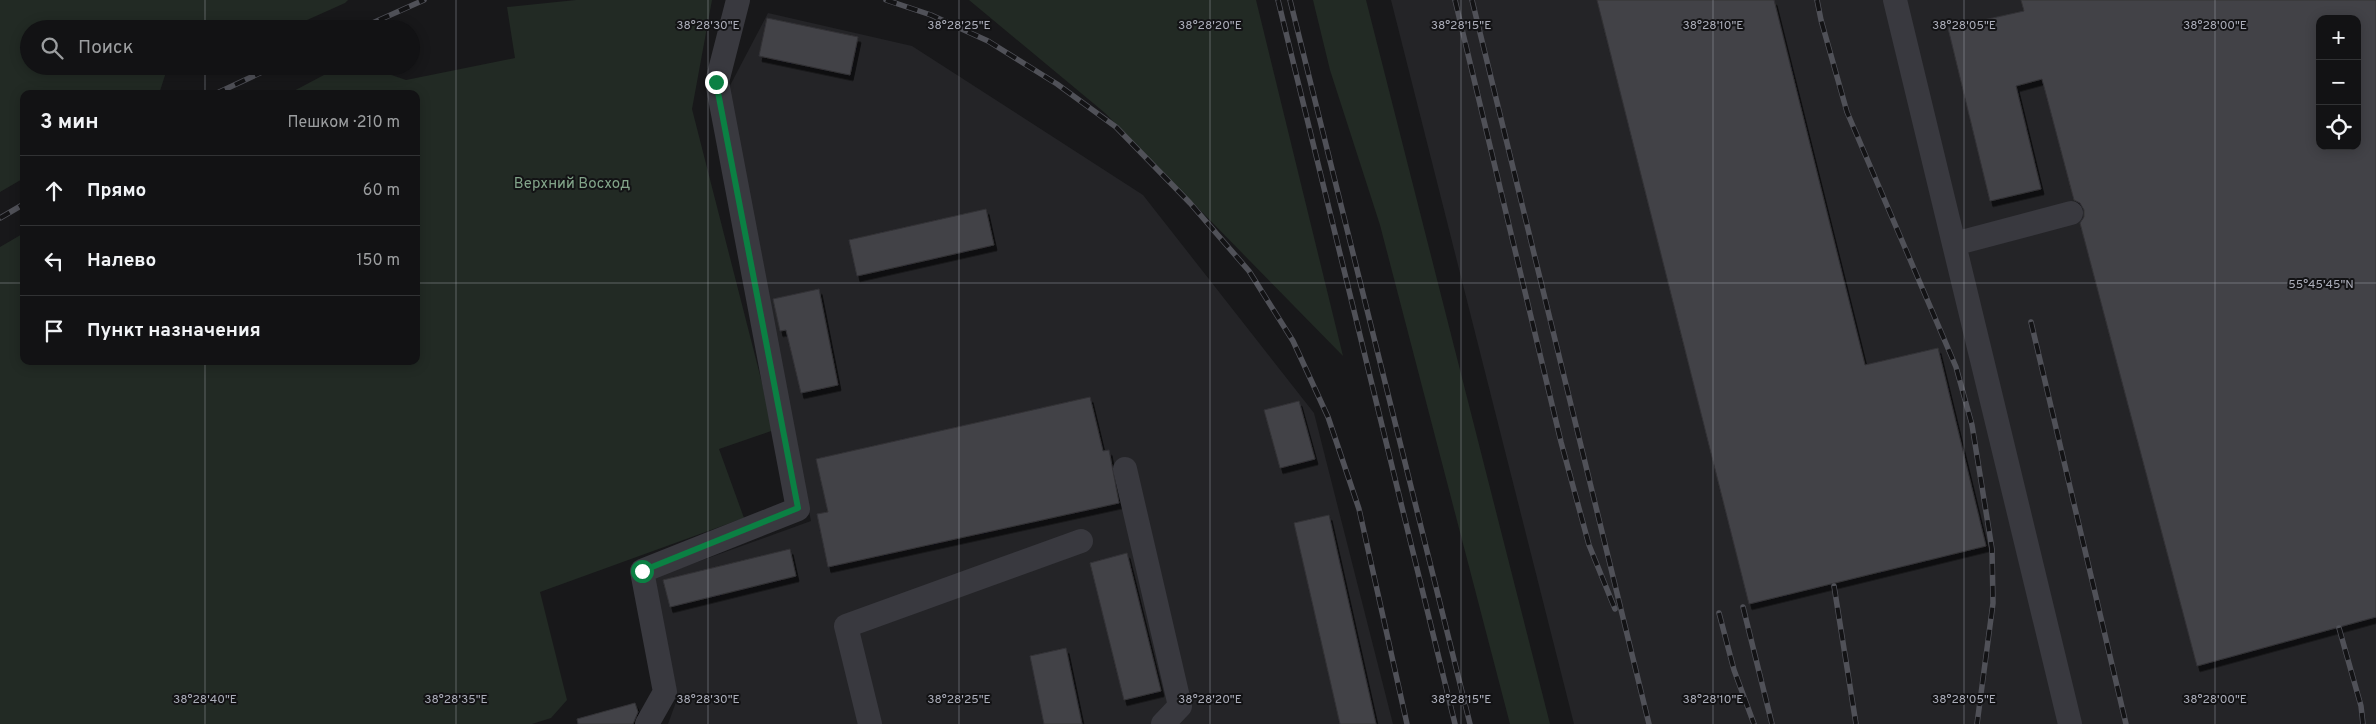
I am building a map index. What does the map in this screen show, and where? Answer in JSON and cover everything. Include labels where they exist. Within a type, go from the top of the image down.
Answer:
[{"type":"lane","points":[[647,724],[665,692],[642,571],[798,508],[716,82],[738,0]]},
{"type":"lane","points":[[1895,0],[2070,724]]},
{"type":"lane","points":[[1954,244],[2071,213]]},
{"type":"lane","points":[[1125,469],[1180,706],[1163,724]]},
{"type":"lane","points":[[870,724],[846,626],[1080,541]]},
{"type":"shaded area","points":[[1391,0],[2376,0],[2376,724],[1574,724]]},
{"type":"shaded area","points":[[768,13],[912,46],[1143,195],[1314,413],[1393,724],[668,724],[676,702],[647,580],[811,521],[724,97]]},
{"type":"green space","points":[[0,0],[348,0],[307,20],[20,20],[20,75],[165,75],[160,90],[20,90],[20,180],[0,192]]},
{"type":"green space","name":"Верхний Восход","points":[[576,0],[712,0],[692,109],[774,430],[719,449],[744,518],[540,592],[567,700],[551,718],[532,724],[0,724],[0,247],[20,235],[20,365],[420,365],[420,90],[296,90],[324,75],[392,75],[406,80],[515,58],[507,7]]},
{"type":"green space","points":[[969,0],[1256,0],[1343,356],[1105,113]]},
{"type":"green space","points":[[1313,0],[1366,0],[1550,724],[1510,724],[1380,225],[1330,70]]},
{"type":"building","points":[[1597,0],[1774,0],[1865,365],[1938,348],[1986,546],[1749,604]]},
{"type":"building","points":[[2021,0],[2376,0],[2376,617],[2197,666],[2080,223],[2084,217],[2084,210],[2080,203],[2074,200],[2042,79],[2016,86],[2041,189],[1990,201],[1948,28],[2024,11]]},
{"type":"building","points":[[767,18],[858,37],[850,75],[759,56]]},
{"type":"building","points":[[986,209],[994,245],[857,276],[849,240]]},
{"type":"building","points":[[819,289],[838,385],[801,393],[786,330],[780,331],[773,299]]},
{"type":"building","points":[[1090,397],[1103,451],[1109,450],[1119,503],[828,567],[817,514],[828,512],[816,459]]},
{"type":"building","points":[[1299,401],[1315,459],[1280,468],[1264,410]]},
{"type":"building","points":[[1329,515],[1376,724],[1340,724],[1294,523]]},
{"type":"building","points":[[790,549],[796,576],[670,607],[663,580]]},
{"type":"building","points":[[1127,553],[1161,691],[1124,700],[1090,563]]},
{"type":"building","points":[[1066,648],[1082,724],[1044,724],[1030,656]]},
{"type":"building","points":[[635,703],[638,712],[633,724],[578,724],[577,719]]},
{"type":"railway","points":[[379,20],[424,0]]},
{"type":"railway","points":[[886,0],[931,15],[988,41],[1057,84],[1116,127],[1190,203],[1249,271],[1293,341],[1328,417],[1359,509],[1407,724]]},
{"type":"railway","points":[[1278,0],[1455,724]]},
{"type":"railway","points":[[1290,0],[1470,724]]},
{"type":"railway","points":[[1455,0],[1561,442],[1589,545],[1615,609]]},
{"type":"railway","points":[[1472,0],[1649,724]]},
{"type":"railway","points":[[1817,0],[1847,112],[1956,367],[1972,425],[1992,549],[1993,603],[1977,724]]},
{"type":"railway","points":[[224,90],[256,75]]},
{"type":"railway","points":[[0,218],[20,206]]},
{"type":"railway","points":[[2031,322],[2126,724]]},
{"type":"railway","points":[[1834,586],[1856,724]]},
{"type":"railway","points":[[1743,607],[1772,724]]},
{"type":"railway","points":[[1719,613],[1734,670],[1754,724]]},
{"type":"railway","points":[[2339,628],[2361,706],[2363,724]]},
{"type":"route","points":[[642,571],[798,508],[716,82]]}]
